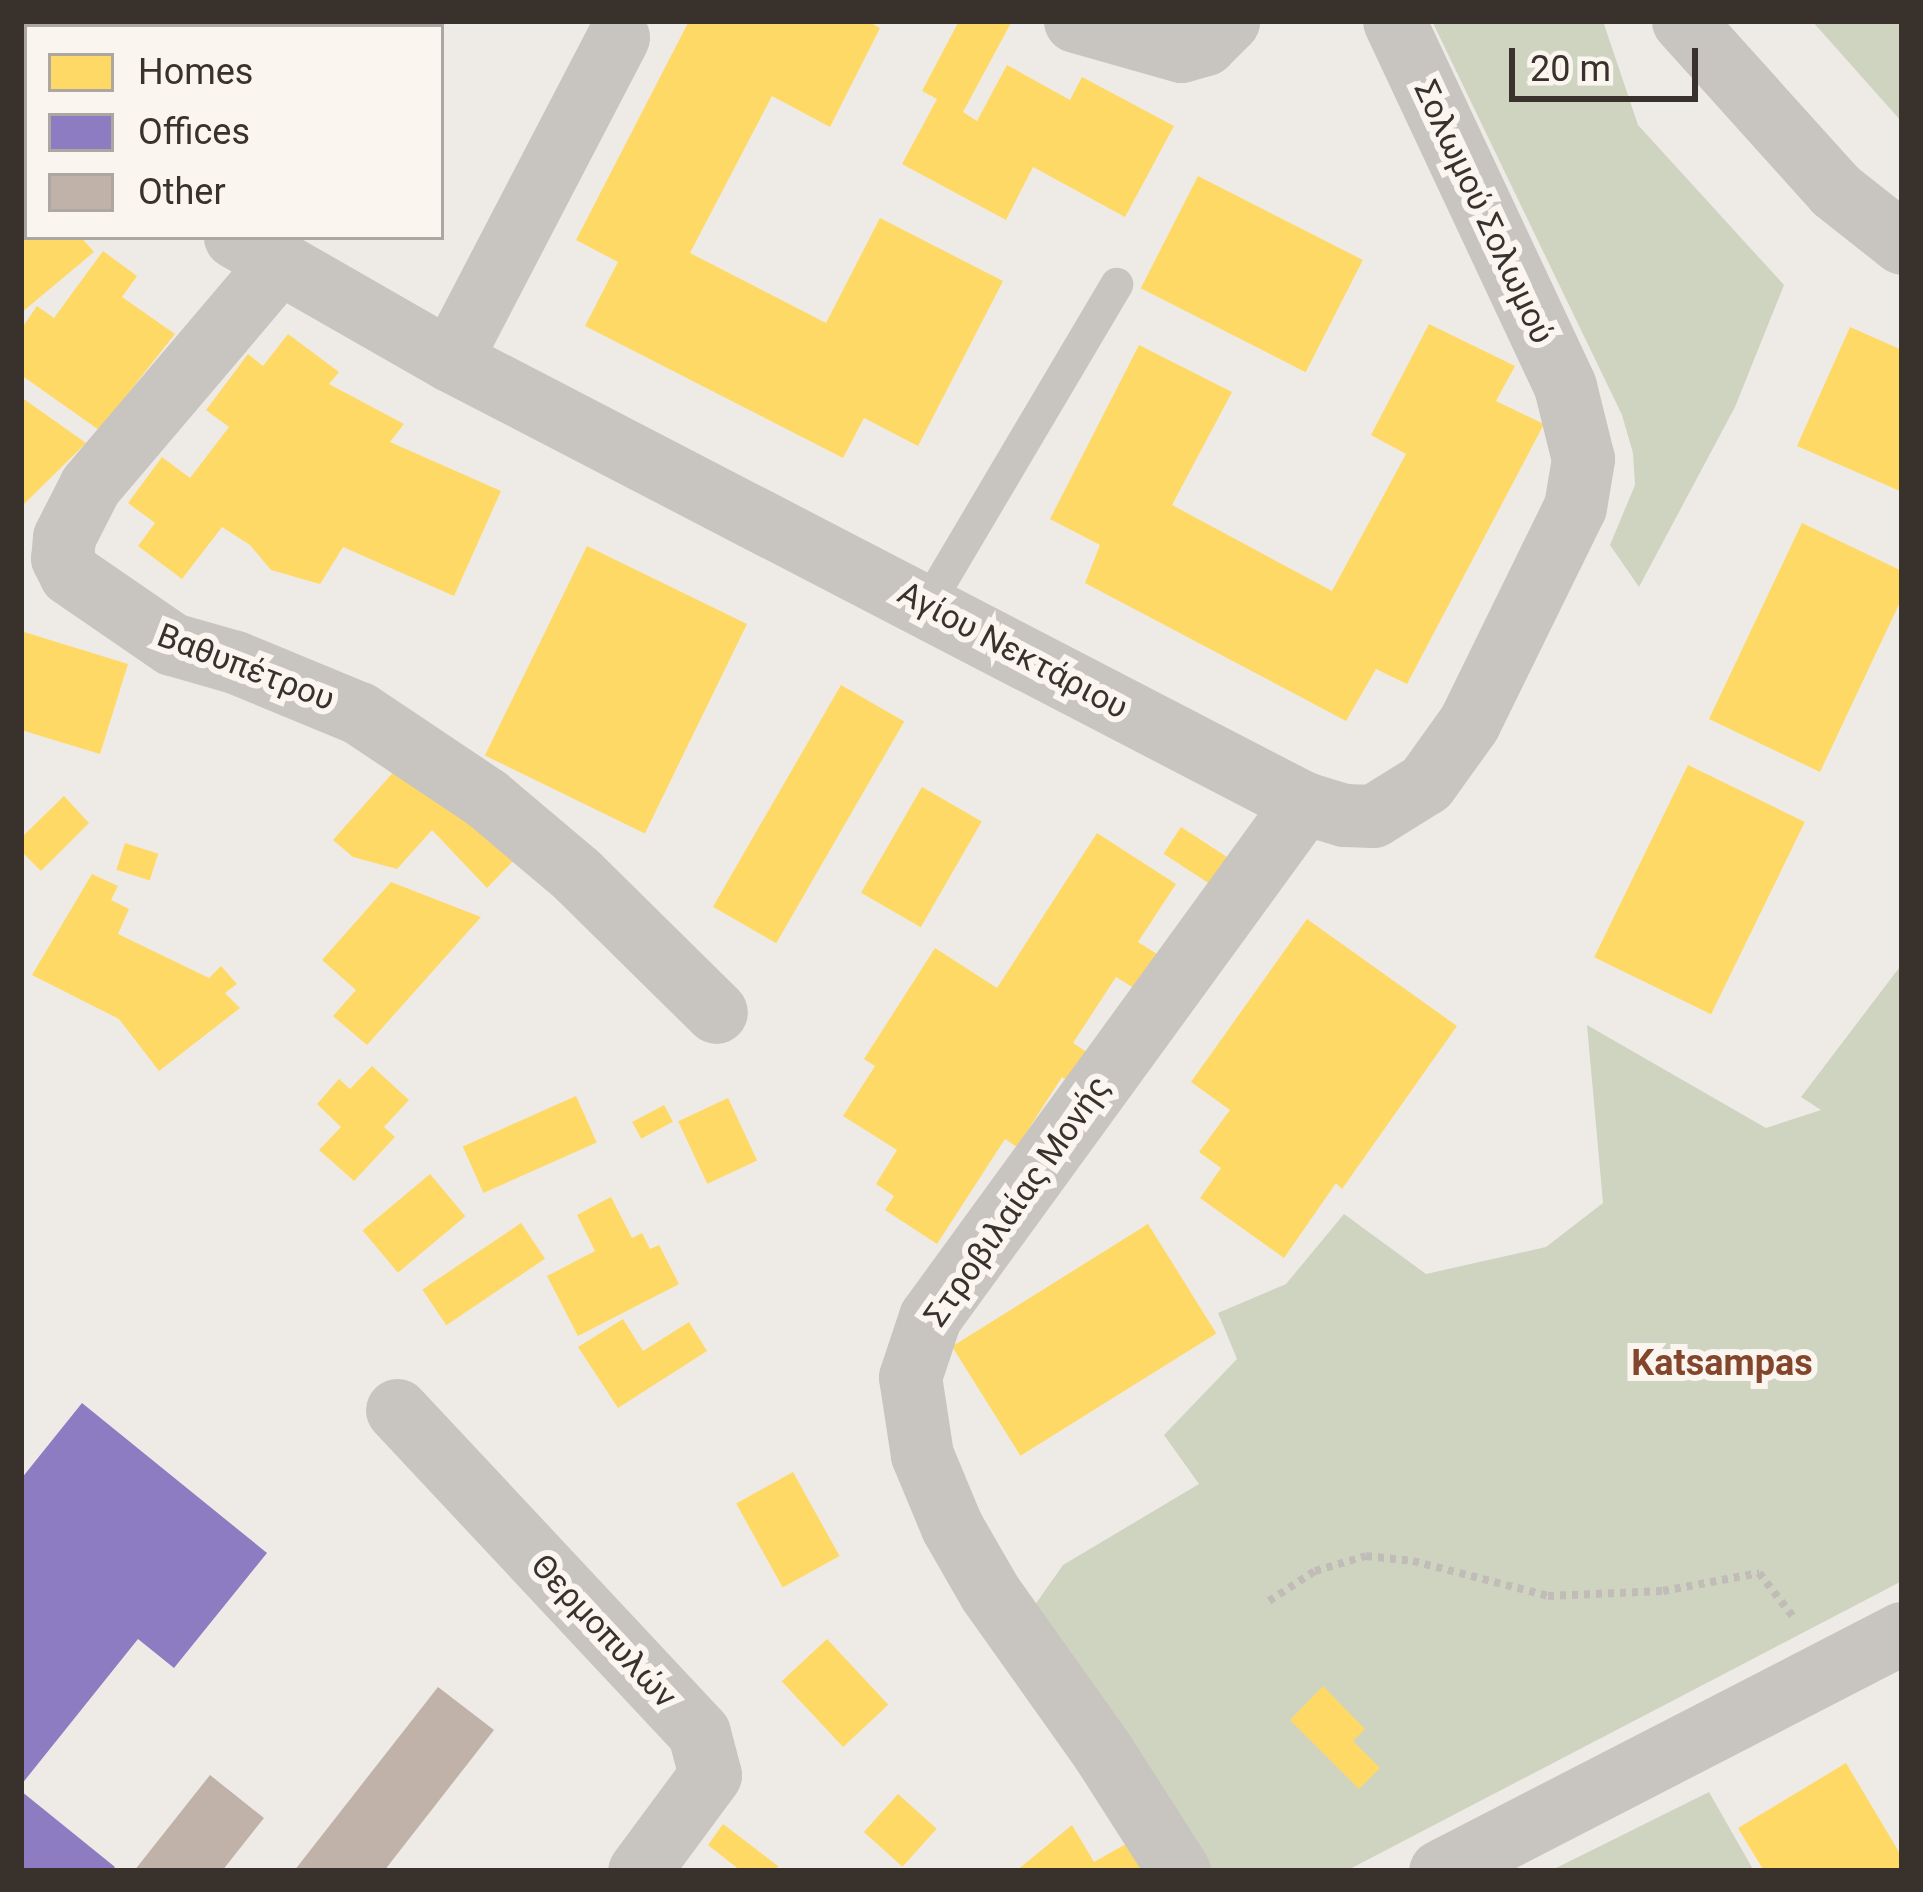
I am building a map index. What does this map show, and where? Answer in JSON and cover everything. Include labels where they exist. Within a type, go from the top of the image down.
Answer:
[{"type":"street","points":[[1075,21],[1194,51],[1228,21]]},
{"type":"street","name":"Σολωμού Σολωμού","points":[[1394,21],[1572,405]]},
{"type":"street","points":[[1683,21],[1835,190],[1902,243]]},
{"type":"street","points":[[449,360],[609,26]]},
{"type":"street","name":"Αγίου Νεκτάριου","points":[[257,250],[449,360],[1304,803],[1359,817],[1391,809],[1426,783],[1453,748],[1575,507],[1583,459],[1572,405]]},
{"type":"street","name":"Βαθυπέτρου","points":[[257,250],[90,486],[64,537],[62,558],[70,574],[172,644],[235,662],[359,713],[486,797],[577,875],[716,1012]]},
{"type":"street","name":"Στροβιλαίας Μονής","points":[[1179,1871],[1103,1752],[990,1593],[952,1527],[916,1434],[910,1405],[912,1358],[937,1306],[1304,803]]},
{"type":"street","name":"Θερμοπυλών","points":[[397,1410],[699,1732],[710,1775],[639,1871]]},
{"type":"street","points":[[1441,1871],[1902,1633]]},
{"type":"lane","points":[[927,604],[1116,284]]},
{"type":"path","points":[[1269,1601],[1315,1571],[1366,1556],[1490,1577],[1548,1596],[1663,1591],[1759,1573],[1829,1670]]},
{"type":"green space","points":[[1432,21],[1603,21],[1638,125],[1784,285],[1735,407],[1639,587],[1610,545],[1635,485],[1633,453],[1622,415]]},
{"type":"green space","points":[[1812,21],[1902,21],[1902,122]]},
{"type":"green space","points":[[1902,964],[1902,1581],[1346,1871],[1205,1871],[1032,1609],[1063,1565],[1199,1484],[1164,1435],[1237,1359],[1218,1313],[1286,1284],[1344,1214],[1426,1274],[1546,1247],[1603,1203],[1587,1025],[1766,1128],[1821,1110],[1801,1097]]},
{"type":"green space","points":[[1709,1792],[1754,1871],[1550,1871]]},
{"type":"building: Homes","points":[[99,21],[212,21],[212,24]]},
{"type":"building: Homes","points":[[341,21],[438,21],[438,24]]},
{"type":"building: Homes","points":[[689,21],[867,21],[880,28],[830,127],[772,96],[690,253],[826,323],[880,218],[1003,281],[918,446],[864,418],[843,458],[585,326],[618,262],[576,240]]},
{"type":"building: Homes","points":[[959,21],[1012,21],[963,112],[977,121],[1007,65],[1070,100],[1082,77],[1174,126],[1125,217],[1033,167],[1006,220],[902,164],[937,99],[922,91]]},
{"type":"building: Homes","points":[[1198,176],[1363,260],[1306,372],[1141,288]]},
{"type":"building: Homes","points":[[24,198],[24,240],[84,240],[94,252],[21,313]]},
{"type":"building: Homes","points":[[103,251],[137,276],[122,297],[175,334],[99,430],[21,375],[21,329],[37,306],[54,318]]},
{"type":"building: Homes","points":[[1429,324],[1515,366],[1496,401],[1544,424],[1407,684],[1376,669],[1346,721],[1085,583],[1100,545],[1050,519],[1139,345],[1232,392],[1172,505],[1332,591],[1406,454],[1371,435]]},
{"type":"building: Homes","points":[[1850,327],[1902,350],[1902,492],[1797,446]]},
{"type":"building: Homes","points":[[288,334],[339,372],[329,384],[404,424],[390,442],[501,491],[454,596],[343,547],[320,584],[271,570],[250,545],[222,527],[182,579],[138,546],[155,523],[128,503],[162,457],[190,478],[229,427],[206,410],[248,354],[263,366]]},
{"type":"building: Homes","points":[[21,397],[86,443],[21,507]]},
{"type":"building: Homes","points":[[1802,523],[1902,571],[1902,598],[1820,772],[1709,719]]},
{"type":"building: Homes","points":[[587,546],[747,624],[645,833],[485,755]]},
{"type":"building: Homes","points":[[21,631],[128,664],[100,754],[21,730]]},
{"type":"building: Homes","points":[[841,685],[904,722],[776,943],[713,907]]},
{"type":"building: Homes","points":[[404,760],[516,858],[487,888],[432,830],[397,869],[353,857],[333,840]]},
{"type":"building: Homes","points":[[1688,765],[1805,822],[1711,1014],[1594,957]]},
{"type":"building: Homes","points":[[922,787],[982,822],[921,927],[861,893]]},
{"type":"building: Homes","points":[[64,796],[89,823],[41,871],[21,851],[21,838]]},
{"type":"building: Homes","points":[[1181,827],[1230,859],[1213,886],[1164,854]]},
{"type":"building: Homes","points":[[1097,833],[1176,884],[1138,942],[1165,959],[1142,993],[1116,977],[1073,1043],[1099,1060],[1081,1089],[1062,1077],[1017,1147],[1005,1139],[937,1244],[885,1210],[894,1196],[876,1184],[897,1150],[843,1116],[875,1066],[864,1059],[935,948],[997,988]]},
{"type":"building: Homes","points":[[125,843],[158,854],[150,880],[116,870]]},
{"type":"building: Homes","points":[[92,874],[118,886],[111,900],[129,909],[118,934],[209,978],[221,966],[237,984],[225,993],[240,1008],[159,1071],[119,1019],[32,975]]},
{"type":"building: Homes","points":[[391,882],[481,917],[367,1045],[333,1016],[356,990],[322,960]]},
{"type":"building: Homes","points":[[1307,919],[1457,1026],[1342,1189],[1336,1183],[1284,1258],[1200,1198],[1221,1168],[1199,1152],[1230,1110],[1191,1082]]},
{"type":"building: Homes","points":[[372,1066],[409,1100],[384,1127],[395,1137],[354,1181],[319,1150],[341,1127],[317,1104],[339,1079],[350,1089]]},
{"type":"building: Homes","points":[[576,1096],[597,1143],[483,1193],[463,1146]]},
{"type":"building: Homes","points":[[728,1098],[757,1161],[707,1184],[678,1121]]},
{"type":"building: Homes","points":[[664,1105],[673,1122],[641,1139],[632,1122]]},
{"type":"building: Homes","points":[[430,1174],[465,1216],[398,1273],[363,1231]]},
{"type":"building: Homes","points":[[611,1197],[632,1238],[642,1233],[650,1249],[659,1245],[679,1284],[578,1336],[547,1276],[595,1251],[577,1215]]},
{"type":"building: Homes","points":[[521,1223],[545,1259],[446,1325],[422,1290]]},
{"type":"building: Homes","points":[[1148,1224],[1216,1333],[1020,1456],[952,1346]]},
{"type":"building: Homes","points":[[623,1319],[643,1351],[689,1322],[707,1351],[618,1408],[578,1347]]},
{"type":"building: Homes","points":[[793,1472],[840,1556],[783,1587],[736,1504]]},
{"type":"building: Homes","points":[[827,1639],[888,1705],[843,1747],[782,1681]]},
{"type":"building: Homes","points":[[1323,1686],[1365,1729],[1353,1741],[1380,1768],[1359,1789],[1290,1720]]},
{"type":"building: Homes","points":[[1846,1763],[1902,1857],[1902,1871],[1764,1871],[1738,1828]]},
{"type":"building: Homes","points":[[898,1794],[937,1829],[903,1867],[864,1832]]},
{"type":"building: Homes","points":[[723,1824],[778,1866],[775,1871],[741,1871],[708,1845]]},
{"type":"building: Homes","points":[[1072,1825],[1094,1862],[1140,1836],[1160,1871],[1016,1871]]},
{"type":"building: Offices","points":[[82,1403],[267,1553],[174,1668],[138,1639],[21,1785],[21,1479]]},
{"type":"building: Offices","points":[[21,1791],[115,1867],[111,1871],[21,1871]]},
{"type":"building: Other","points":[[438,1687],[494,1730],[384,1871],[294,1871]]},
{"type":"building: Other","points":[[210,1775],[264,1818],[222,1871],[134,1871]]},
{"type":"district","name":"Katsampas","points":[[1722,1364]]}]
